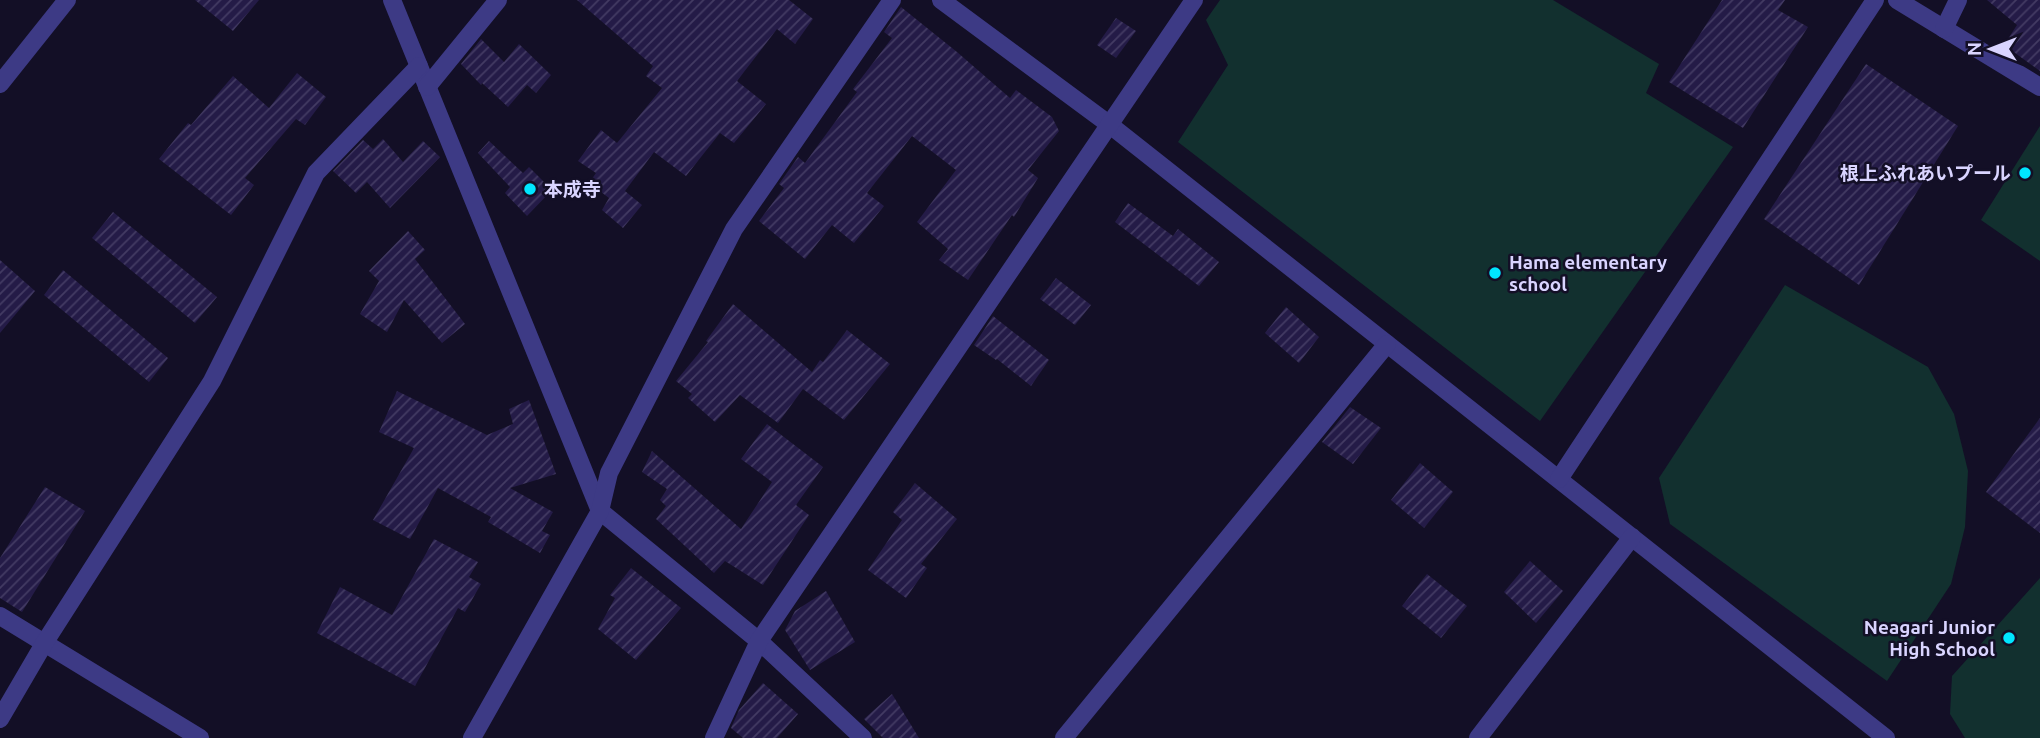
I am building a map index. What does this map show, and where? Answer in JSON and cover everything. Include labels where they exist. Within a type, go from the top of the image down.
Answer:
[{"type":"street","points":[[0,84],[67,0]]},
{"type":"street","points":[[392,0],[600,511],[759,641],[863,738]]},
{"type":"street","points":[[427,87],[498,0]]},
{"type":"street","points":[[472,738],[600,511],[610,473],[734,229],[892,0]]},
{"type":"street","points":[[941,0],[1110,125],[1886,738]]},
{"type":"street","points":[[714,738],[759,641],[1194,0]]},
{"type":"street","points":[[1559,479],[1875,0]]},
{"type":"street","points":[[1897,0],[2040,87]]},
{"type":"street","points":[[1944,29],[1958,0]]},
{"type":"street","points":[[0,719],[45,642],[212,381],[316,173],[419,66]]},
{"type":"street","points":[[1064,738],[1387,344]]},
{"type":"street","points":[[1478,738],[1632,537]]},
{"type":"street","points":[[0,616],[200,738]]},
{"type":"green space","name":"Hama elementary school","points":[[1220,0],[1553,0],[1659,64],[1646,93],[1733,147],[1540,421],[1178,142],[1228,65],[1206,20]]},
{"type":"green space","name":"根上ふれあいプール","points":[[2040,126],[2040,261],[1981,220]]},
{"type":"green space","points":[[1785,285],[1928,367],[1954,414],[1968,471],[1965,527],[1951,584],[1887,681],[1670,524],[1659,478]]},
{"type":"green space","name":"Neagari Junior High School","points":[[2040,578],[2040,738],[1965,738],[1950,714],[1952,676]]},
{"type":"building","points":[[195,0],[259,0],[233,31]]},
{"type":"building","points":[[577,0],[789,0],[813,19],[795,44],[777,29],[737,81],[766,104],[734,143],[720,133],[686,176],[654,152],[625,191],[642,205],[623,228],[602,210],[609,198],[589,183],[596,173],[578,161],[601,130],[617,143],[662,88],[646,76],[653,66]]},
{"type":"building","points":[[1722,0],[1785,0],[1778,10],[1808,27],[1743,128],[1669,82]]},
{"type":"building","points":[[1987,0],[2040,0],[2040,71],[2004,45],[2017,25]]},
{"type":"building","points":[[901,7],[1010,98],[1016,90],[1052,117],[1059,131],[1028,170],[1038,178],[1014,217],[1012,215],[968,280],[939,260],[948,249],[917,222],[956,170],[912,136],[867,193],[884,206],[854,243],[832,225],[805,259],[759,221],[784,188],[779,184],[798,157],[805,163],[857,92],[853,89],[892,38],[884,32]]},
{"type":"building","points":[[1116,18],[1136,31],[1116,58],[1097,45]]},
{"type":"building","points":[[481,39],[504,62],[519,44],[551,75],[536,93],[527,85],[508,107],[461,64]]},
{"type":"building","points":[[1866,64],[1958,126],[1859,285],[1764,219]]},
{"type":"building","points":[[297,73],[326,97],[305,125],[296,119],[245,178],[254,185],[231,215],[159,159],[188,123],[191,125],[233,76],[269,108]]},
{"type":"building","points":[[383,139],[403,162],[423,141],[440,157],[390,208],[367,182],[356,193],[333,171],[363,140],[373,149]]},
{"type":"building","name":"本成寺","points":[[489,141],[523,173],[529,167],[552,190],[527,216],[505,193],[510,187],[478,153]]},
{"type":"building","points":[[1128,203],[1173,236],[1178,229],[1219,262],[1199,286],[1115,222]]},
{"type":"building","points":[[113,212],[217,297],[195,323],[92,238]]},
{"type":"building","points":[[408,231],[425,250],[415,259],[465,324],[442,343],[404,300],[387,332],[360,314],[379,281],[369,271]]},
{"type":"building","points":[[0,260],[35,291],[0,333]]},
{"type":"building","points":[[63,270],[168,358],[149,382],[44,295]]},
{"type":"building","points":[[1056,278],[1091,305],[1075,325],[1040,299]]},
{"type":"building","points":[[733,304],[812,372],[847,330],[890,364],[844,420],[803,389],[778,423],[740,395],[715,422],[688,398],[692,394],[676,381],[708,342],[706,341]]},
{"type":"building","points":[[1286,307],[1319,337],[1299,363],[1265,333]]},
{"type":"building","points":[[993,316],[1049,360],[1031,386],[974,345]]},
{"type":"building","points":[[397,391],[487,435],[513,424],[509,409],[529,400],[556,474],[510,488],[553,512],[542,531],[550,535],[540,553],[488,522],[491,517],[438,488],[410,539],[373,520],[414,448],[379,432]]},
{"type":"building","points":[[1350,407],[1381,428],[1353,464],[1322,442]]},
{"type":"building","points":[[2040,418],[2040,533],[1986,492]]},
{"type":"building","points":[[767,424],[823,467],[796,505],[809,515],[763,585],[725,561],[714,573],[656,519],[666,506],[660,500],[667,489],[642,472],[652,451],[741,529],[772,482],[741,459]]},
{"type":"building","points":[[1420,463],[1453,492],[1424,528],[1391,500]]},
{"type":"building","points":[[915,483],[957,519],[921,564],[927,568],[906,598],[868,570],[902,520],[893,512]]},
{"type":"building","points":[[45,487],[85,511],[22,612],[0,598],[0,558]]},
{"type":"building","points":[[434,539],[478,562],[469,577],[481,584],[465,612],[458,608],[415,686],[317,633],[340,587],[392,615]]},
{"type":"building","points":[[1530,561],[1563,591],[1536,623],[1504,592]]},
{"type":"building","points":[[631,568],[681,608],[636,660],[598,629],[615,598],[610,595]]},
{"type":"building","points":[[1427,574],[1467,606],[1441,638],[1402,606]]},
{"type":"building","points":[[826,591],[855,642],[810,670],[785,630],[795,611]]},
{"type":"building","points":[[763,683],[798,714],[777,738],[743,738],[731,728],[739,710]]},
{"type":"building","points":[[892,694],[919,738],[883,738],[864,719]]},
{"type":"place","name":"根上ふれあいプール","points":[[2025,173]]},
{"type":"place","name":"本成寺","points":[[530,189]]},
{"type":"place","name":"Hama elementary school","points":[[1495,273]]},
{"type":"place","name":"Neagari Junior High School","points":[[2009,638]]}]
